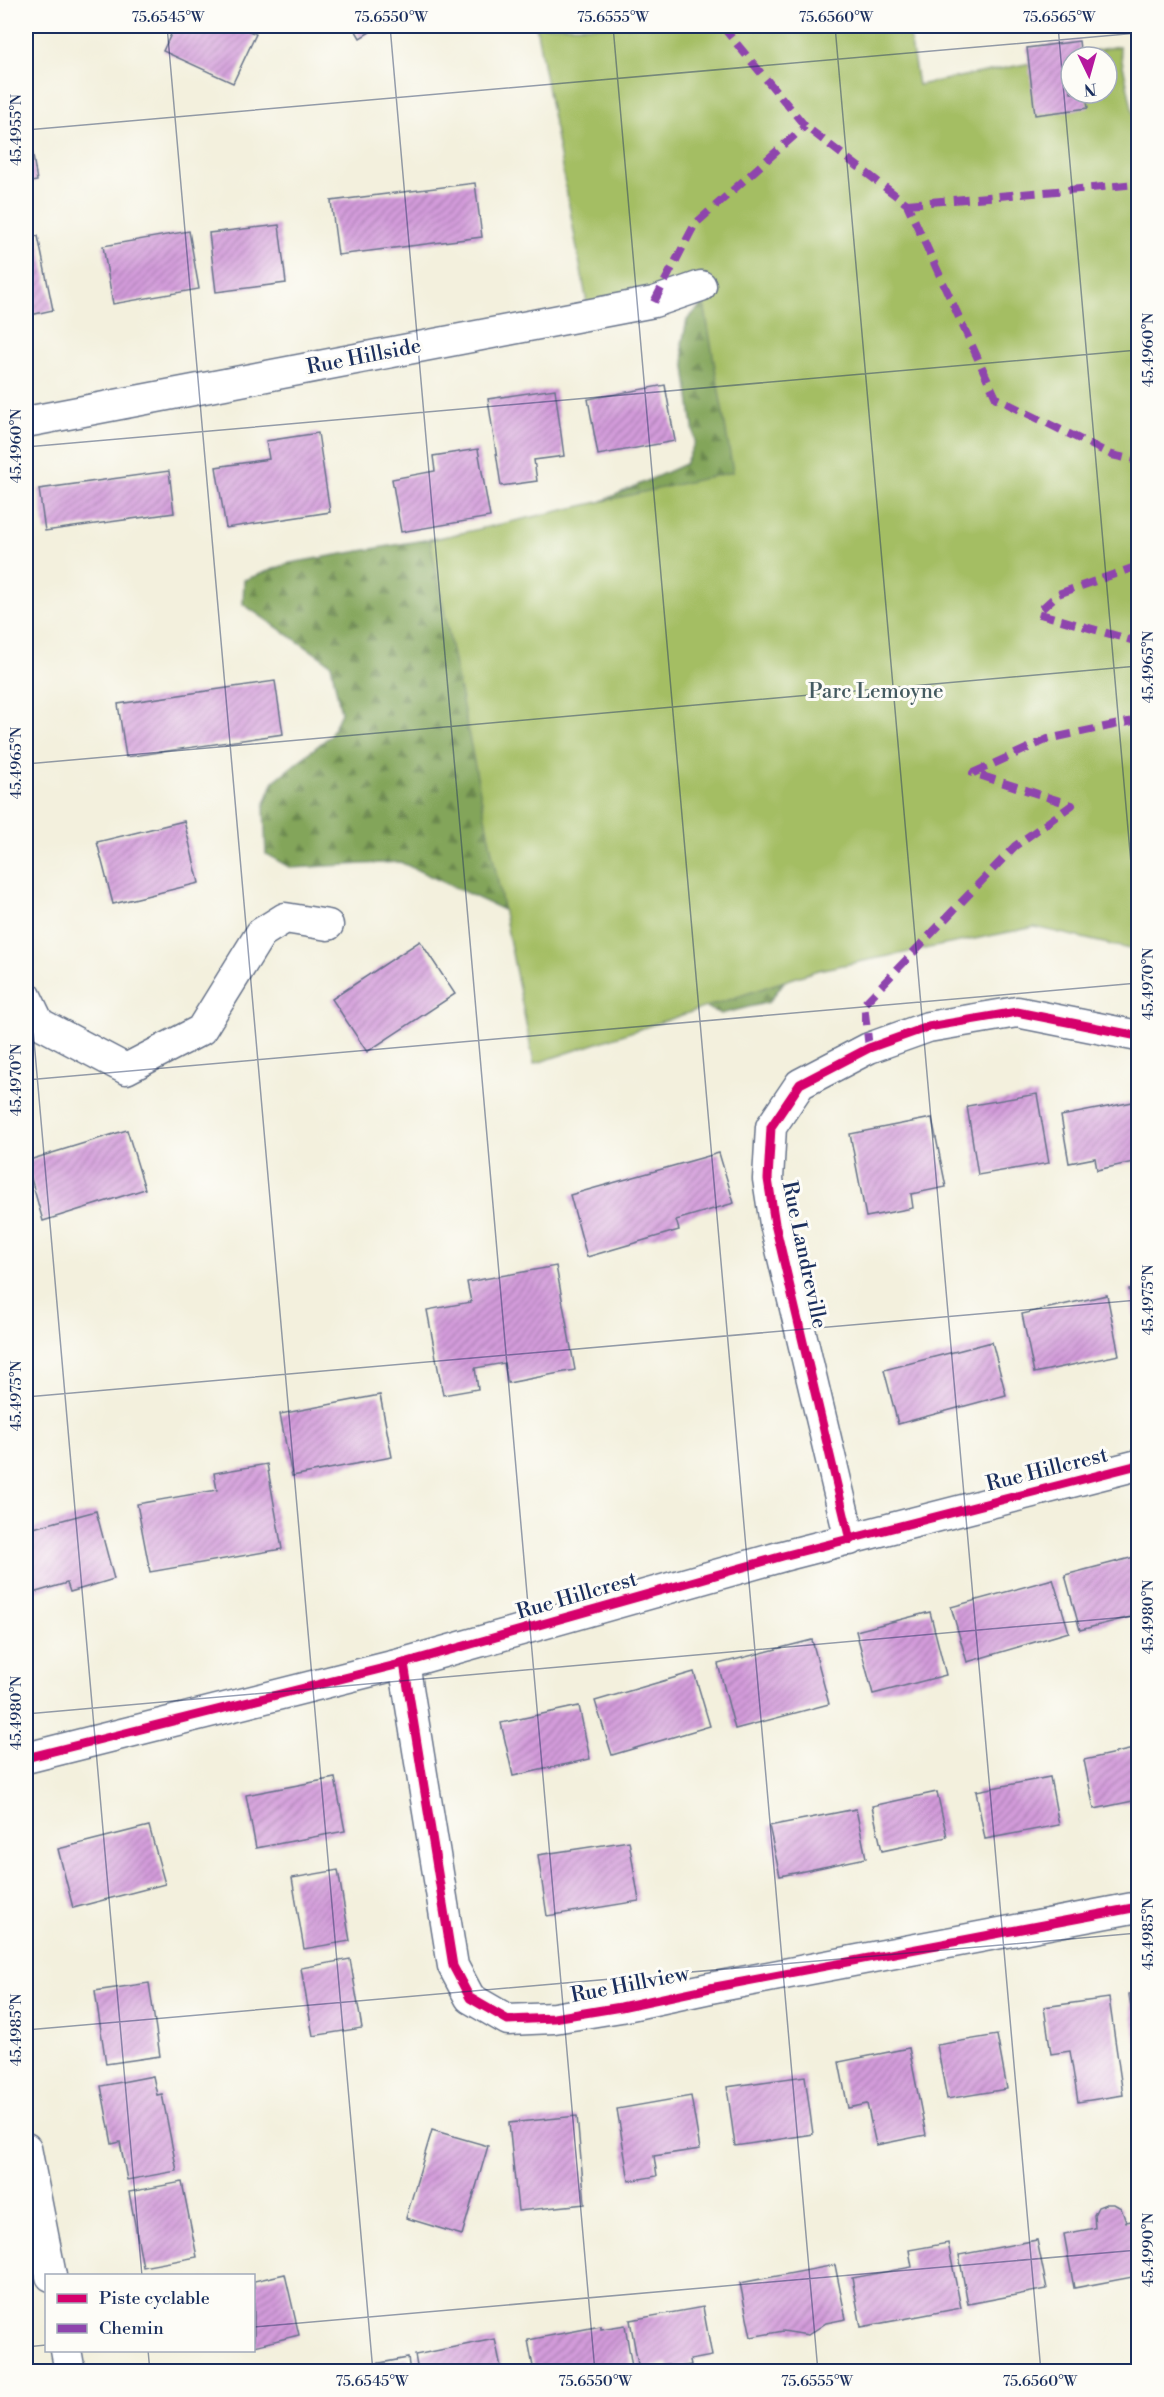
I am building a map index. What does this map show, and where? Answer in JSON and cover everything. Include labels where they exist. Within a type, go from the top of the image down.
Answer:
[{"type":"street","name":"Rue Hillside","points":[[26,422],[654,302],[701,286]]},
{"type":"street","points":[[26,996],[39,1023],[126,1069],[201,1030],[261,933],[285,918],[328,925]]},
{"type":"street","name":"Rue Landreville","points":[[850,1540],[776,1224],[768,1179],[771,1126],[800,1084],[869,1048],[928,1027],[1017,1012],[1138,1036]]},
{"type":"street","name":"Rue Hillcrest","points":[[26,1758],[404,1663],[783,1556],[1138,1465]]},
{"type":"street","name":"Rue Hillview","points":[[404,1663],[453,1966],[470,1998],[508,2020],[554,2018],[621,2007],[1138,1907]]},
{"type":"street","points":[[26,2148],[51,2274]]},
{"type":"street","points":[[66,2352],[70,2372]]},
{"type":"green space","name":"Parc Lemoyne","points":[[536,26],[908,26],[918,85],[1059,58],[1059,105],[1119,105],[1119,46],[1138,129],[1138,951],[1035,927],[818,970],[534,1064],[430,540],[733,472],[701,286],[589,314]]},
{"type":"green space","points":[[703,303],[751,315],[798,963],[769,1002],[721,1014],[654,985],[540,927],[400,862],[291,868],[266,854],[264,806],[274,781],[330,736],[341,713],[331,664],[243,604],[244,580],[290,563],[571,515],[685,464],[695,442],[682,344],[687,320]]},
{"type":"building","points":[[175,26],[238,26],[256,34],[233,83],[163,51]]},
{"type":"building","points":[[353,26],[380,26],[360,38]]},
{"type":"building","points":[[1079,41],[1080,45],[1059,45],[1059,105],[1088,105],[1088,108],[1035,115],[1027,48]]},
{"type":"building","points":[[26,112],[37,181],[26,183]]},
{"type":"building","points":[[475,183],[482,237],[338,255],[331,201]]},
{"type":"building","points":[[279,225],[286,283],[216,292],[209,233]]},
{"type":"building","points":[[189,231],[199,289],[113,304],[103,246]]},
{"type":"building","points":[[38,236],[53,310],[26,316],[26,238]]},
{"type":"building","points":[[665,385],[675,441],[598,455],[588,399]]},
{"type":"building","points":[[555,389],[564,456],[534,460],[537,481],[501,486],[488,399]]},
{"type":"building","points":[[318,433],[330,512],[226,528],[216,467],[269,459],[266,441]]},
{"type":"building","points":[[478,449],[490,517],[401,532],[392,479],[435,471],[433,456]]},
{"type":"building","points":[[169,471],[174,513],[45,531],[39,489]]},
{"type":"building","points":[[275,681],[283,734],[126,757],[118,704]]},
{"type":"building","points":[[184,821],[199,883],[113,904],[97,842]]},
{"type":"building","points":[[420,941],[455,994],[367,1052],[332,999]]},
{"type":"building","points":[[1037,1094],[1049,1163],[978,1175],[967,1106]]},
{"type":"building","points":[[1138,1101],[1138,1161],[1097,1170],[1095,1158],[1069,1163],[1061,1116]]},
{"type":"building","points":[[932,1118],[946,1187],[911,1194],[913,1208],[866,1217],[850,1134]]},
{"type":"building","points":[[127,1130],[145,1189],[43,1221],[26,1161]]},
{"type":"building","points":[[719,1153],[734,1203],[676,1220],[679,1230],[587,1257],[570,1195]]},
{"type":"building","points":[[556,1266],[575,1370],[508,1383],[504,1363],[475,1368],[478,1389],[443,1395],[427,1310],[471,1302],[467,1282]]},
{"type":"building","points":[[1138,1287],[1138,1330],[1137,1330],[1129,1289]]},
{"type":"building","points":[[1107,1295],[1119,1355],[1034,1373],[1022,1314]]},
{"type":"building","points":[[992,1342],[1006,1395],[898,1424],[884,1370]]},
{"type":"building","points":[[380,1395],[392,1457],[292,1476],[280,1414]]},
{"type":"building","points":[[267,1464],[282,1549],[150,1572],[137,1504],[217,1490],[214,1473]]},
{"type":"building","points":[[96,1511],[114,1579],[70,1592],[67,1583],[26,1595],[26,1530]]},
{"type":"building","points":[[1138,1556],[1138,1615],[1080,1630],[1065,1575]]},
{"type":"building","points":[[1053,1579],[1069,1632],[967,1662],[951,1607]]},
{"type":"building","points":[[930,1612],[946,1675],[873,1694],[856,1631]]},
{"type":"building","points":[[812,1640],[829,1704],[735,1729],[718,1664]]},
{"type":"building","points":[[694,1672],[710,1726],[612,1755],[595,1701]]},
{"type":"building","points":[[579,1706],[590,1759],[513,1776],[501,1723]]},
{"type":"building","points":[[1138,1748],[1138,1800],[1094,1809],[1084,1760]]},
{"type":"building","points":[[1050,1777],[1059,1825],[985,1839],[976,1791]]},
{"type":"building","points":[[335,1778],[345,1831],[256,1848],[246,1795]]},
{"type":"building","points":[[937,1792],[947,1837],[882,1851],[872,1806]]},
{"type":"building","points":[[856,1809],[866,1858],[780,1876],[769,1826]]},
{"type":"building","points":[[149,1826],[165,1884],[73,1908],[58,1849]]},
{"type":"building","points":[[629,1841],[639,1901],[547,1916],[538,1855]]},
{"type":"building","points":[[338,1870],[350,1941],[304,1949],[292,1878]]},
{"type":"building","points":[[350,1959],[362,2028],[313,2036],[301,1968]]},
{"type":"building","points":[[149,1983],[160,2056],[106,2064],[95,1991]]},
{"type":"building","points":[[1138,1992],[1138,2050],[1137,2050],[1129,1994]]},
{"type":"building","points":[[1109,1998],[1123,2095],[1078,2102],[1070,2051],[1051,2054],[1044,2007]]},
{"type":"building","points":[[997,2035],[1007,2089],[947,2099],[937,2045]]},
{"type":"building","points":[[909,2048],[926,2135],[876,2145],[867,2104],[848,2108],[839,2062]]},
{"type":"building","points":[[153,2076],[157,2095],[162,2094],[177,2171],[127,2180],[120,2142],[112,2144],[101,2086]]},
{"type":"building","points":[[805,2076],[813,2134],[735,2146],[727,2087]]},
{"type":"building","points":[[691,2096],[700,2149],[654,2156],[657,2176],[629,2181],[617,2109]]},
{"type":"building","points":[[577,2116],[585,2204],[518,2211],[509,2123]]},
{"type":"building","points":[[432,2130],[488,2146],[462,2235],[406,2218]]},
{"type":"building","points":[[182,2182],[197,2257],[143,2267],[129,2192]]},
{"type":"building","points":[[1114,2204],[1121,2208],[1126,2222],[1138,2220],[1138,2276],[1074,2288],[1064,2234],[1095,2228],[1094,2215],[1098,2207]]},
{"type":"building","points":[[1037,2240],[1047,2289],[968,2304],[959,2255]]},
{"type":"building","points":[[948,2243],[961,2308],[861,2327],[852,2278],[912,2267],[909,2250]]},
{"type":"building","points":[[835,2265],[846,2319],[826,2323],[808,2335],[783,2331],[751,2337],[740,2283]]},
{"type":"building","points":[[285,2274],[299,2335],[255,2346],[255,2281]]},
{"type":"building","points":[[703,2307],[712,2356],[690,2360],[691,2365],[669,2369],[668,2364],[639,2370],[630,2320]]},
{"type":"building","points":[[625,2325],[632,2367],[610,2372],[534,2372],[528,2340],[601,2326],[601,2329]]},
{"type":"building","points":[[495,2339],[502,2372],[418,2372],[415,2355]]},
{"type":"building","points":[[408,2358],[410,2372],[342,2372],[342,2370]]},
{"type":"building","points":[[295,2364],[297,2372],[264,2372],[264,2370]]},
{"type":"marked path","points":[[722,26],[805,126],[907,204],[996,398],[1112,455],[1138,461]]},
{"type":"marked path","points":[[654,302],[695,224],[805,126]]},
{"type":"marked path","points":[[907,204],[1138,184]]},
{"type":"marked path","points":[[1138,566],[1058,594],[1037,613],[1138,642]]},
{"type":"marked path","points":[[869,1048],[864,1004],[1015,846],[1072,805],[973,773],[1048,739],[1138,720]]},
{"type":"cycle path","points":[[850,1540],[775,1224],[768,1179],[771,1127],[800,1084],[869,1048],[928,1027],[1017,1012],[1138,1036]]},
{"type":"cycle path","points":[[26,1758],[404,1663],[783,1556],[1138,1465]]},
{"type":"cycle path","points":[[404,1663],[453,1966],[470,1998],[508,2020],[554,2018],[621,2007],[1138,1907]]}]
